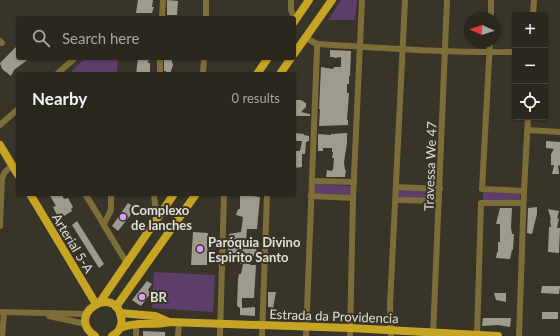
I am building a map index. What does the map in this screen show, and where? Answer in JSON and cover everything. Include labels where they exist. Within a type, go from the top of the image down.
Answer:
[{"type":"main road","points":[[296,20],[309,0]]},
{"type":"main road","points":[[296,51],[332,0]]},
{"type":"main road","points":[[258,72],[267,60]]},
{"type":"main road","points":[[281,72],[290,60]]},
{"type":"main road","points":[[0,145],[16,172]]},
{"type":"main road","name":"Arterial 5-A","points":[[31,196],[98,303]]},
{"type":"main road","points":[[92,335],[86,324],[87,314],[90,308],[98,303],[172,196]]},
{"type":"main road","points":[[112,336],[120,328],[122,321],[118,310],[195,196]]},
{"type":"main road","name":"Estrada da Providencia","points":[[98,303],[108,302],[118,310],[155,316],[169,322]]},
{"type":"main road","name":"Estrada da Providencia","points":[[120,328],[136,324],[178,322],[306,327],[350,332],[498,336]]},
{"type":"street","points":[[162,16],[163,0]]},
{"type":"street","points":[[206,0],[206,16]]},
{"type":"street","points":[[291,0],[291,10],[293,16]]},
{"type":"street","points":[[350,332],[353,198],[362,0]]},
{"type":"street","points":[[391,333],[390,304],[405,0]]},
{"type":"street","name":"Travessa We 47","points":[[434,334],[447,0]]},
{"type":"street","points":[[491,0],[491,12]]},
{"type":"street","points":[[533,12],[534,0]]},
{"type":"street","points":[[306,38],[317,44],[360,47],[445,51],[512,52]]},
{"type":"street","points":[[306,336],[317,44]]},
{"type":"street","points":[[489,48],[482,189],[524,191]]},
{"type":"street","points":[[59,72],[74,60]]},
{"type":"street","points":[[160,60],[160,72]]},
{"type":"street","points":[[203,72],[204,60]]},
{"type":"street","points":[[0,125],[16,111]]},
{"type":"street","points":[[519,336],[528,120]]},
{"type":"street","points":[[528,130],[560,132]]},
{"type":"street","points":[[0,226],[2,178],[5,172],[12,165]]},
{"type":"street","points":[[312,181],[354,182]]},
{"type":"street","points":[[396,187],[440,189]]},
{"type":"street","points":[[86,196],[104,224],[112,241],[127,263]]},
{"type":"street","points":[[104,224],[110,213],[111,196]]},
{"type":"street","points":[[154,196],[155,205],[159,214]]},
{"type":"street","points":[[220,336],[224,196]]},
{"type":"street","points":[[262,336],[266,196]]},
{"type":"street","points":[[311,196],[353,198]]},
{"type":"street","points":[[396,200],[439,201]]},
{"type":"street","points":[[477,336],[480,203],[524,203]]},
{"type":"street","points":[[2,336],[2,312],[87,314]]},
{"type":"street","points":[[33,313],[86,324]]},
{"type":"street","points":[[178,322],[178,336]]},
{"type":"street","points":[[136,324],[136,336]]},
{"type":"shaded area","points":[[341,0],[357,0],[355,20],[328,20]]},
{"type":"shaded area","points":[[83,60],[118,60],[117,72],[71,72]]},
{"type":"shaded area","points":[[314,184],[351,186],[351,195],[314,193]]},
{"type":"shaded area","points":[[396,187],[440,189],[439,201],[396,200]]},
{"type":"shaded area","points":[[483,192],[520,194],[520,201],[483,200]]},
{"type":"shaded area","points":[[154,272],[215,275],[213,312],[152,308]]},
{"type":"building","points":[[138,0],[153,0],[152,7],[154,7],[152,13],[136,13]]},
{"type":"building","points":[[167,0],[178,1],[177,15],[167,15]]},
{"type":"building","points":[[16,47],[16,60],[27,60],[14,70],[11,76],[2,69],[0,63]]},
{"type":"building","points":[[330,50],[351,51],[350,76],[349,84],[347,84],[347,93],[349,93],[348,125],[319,126],[321,67],[333,69],[334,67],[341,67],[341,57],[330,57]]},
{"type":"building","points":[[138,60],[149,60],[150,72],[136,72]]},
{"type":"building","points":[[164,60],[172,60],[173,65],[171,72],[164,71]]},
{"type":"building","points":[[296,100],[301,100],[306,103],[306,107],[301,112],[310,114],[310,116],[296,116]]},
{"type":"building","points":[[296,133],[309,136],[309,141],[306,142],[305,154],[302,154],[302,167],[296,168],[296,151],[300,151],[302,141],[296,141]]},
{"type":"building","points":[[347,133],[344,162],[346,170],[345,177],[326,177],[327,170],[333,170],[333,152],[332,148],[323,148],[323,151],[318,151],[318,134],[331,135]]},
{"type":"building","points":[[546,141],[560,142],[560,166],[558,165],[559,174],[552,174],[554,165],[551,165],[551,154],[554,149],[546,148]]},
{"type":"building","points":[[50,196],[62,196],[64,199],[68,198],[73,207],[71,209],[72,211],[64,216],[62,215],[58,217],[53,207],[56,206]]},
{"type":"building","points":[[240,196],[260,197],[257,229],[247,229],[246,240],[257,239],[256,257],[252,256],[250,265],[256,265],[254,298],[242,298],[242,308],[255,307],[255,316],[240,315],[240,308],[237,306],[238,279],[239,274],[241,274],[243,264],[240,264],[240,255],[228,255],[228,248],[230,247],[229,234],[241,232],[243,217],[236,215],[238,209],[240,209]]},
{"type":"building","name":"Complexo de lanches","points":[[128,203],[136,208],[118,231],[112,226]]},
{"type":"building","points":[[537,207],[537,214],[532,234],[527,233],[528,208]]},
{"type":"building","points":[[500,208],[512,208],[511,227],[512,234],[514,234],[513,250],[510,259],[496,258],[498,252],[498,242],[500,242],[500,224],[496,224]]},
{"type":"building","points":[[548,209],[559,211],[557,228],[560,228],[559,253],[548,252],[549,227],[551,227],[551,220]]},
{"type":"building","points":[[77,221],[104,264],[99,268],[72,225]]},
{"type":"building","name":"Paróquia Divino Espirito Santo","points":[[193,232],[208,233],[207,265],[191,265]]},
{"type":"building","name":"BR","points":[[147,281],[152,284],[148,290],[151,293],[141,306],[132,300]]},
{"type":"building","points":[[542,286],[560,286],[559,294],[541,293]]},
{"type":"building","points":[[268,292],[276,292],[273,308],[268,307]]},
{"type":"building","points":[[494,293],[506,293],[506,302],[496,300]]},
{"type":"building","points":[[542,312],[558,312],[558,319],[542,319]]},
{"type":"building","points":[[483,318],[511,318],[510,327],[498,325],[482,326]]},
{"type":"building","points":[[143,331],[165,332],[165,336],[143,336]]},
{"type":"place","name":"Complexo de lanches","points":[[123,217]]},
{"type":"place","name":"Paróquia Divino Espirito Santo","points":[[200,249]]},
{"type":"place","name":"BR","points":[[142,297]]}]
